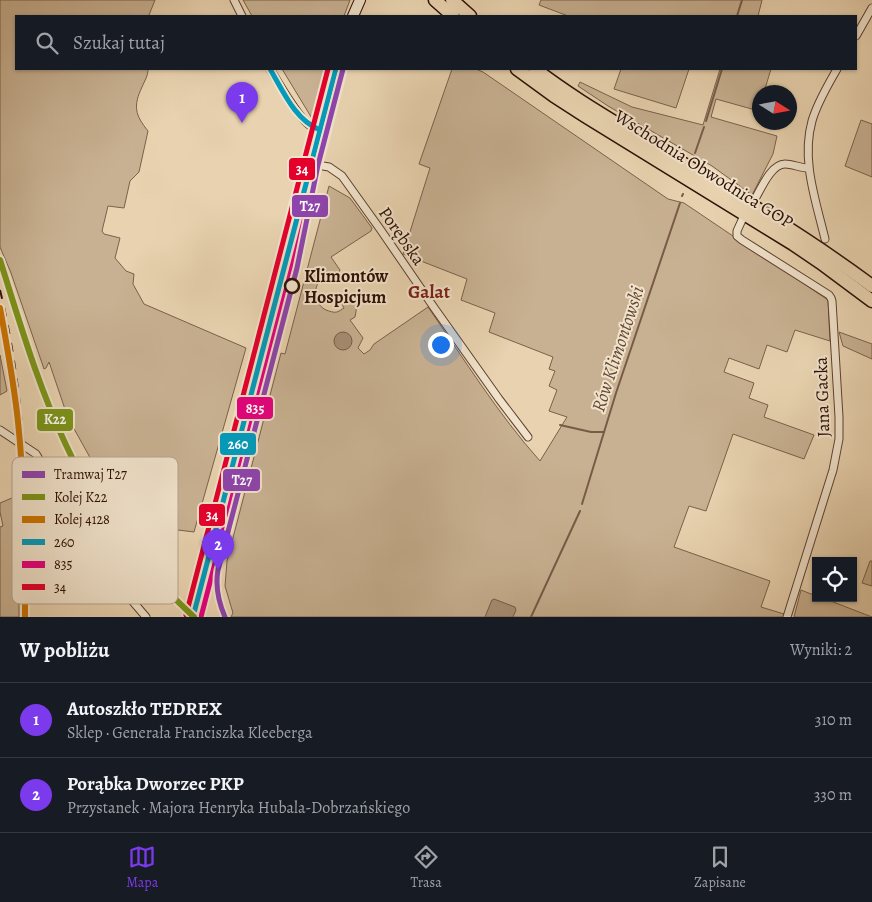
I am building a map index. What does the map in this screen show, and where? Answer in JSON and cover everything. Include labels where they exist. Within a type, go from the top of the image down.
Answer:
[{"type":"highway","points":[[435,0],[452,15]]},
{"type":"highway","points":[[452,0],[469,15]]},
{"type":"highway","name":"Wschodnia Obwodnica GOP","points":[[518,70],[585,116],[793,244],[872,301]]},
{"type":"highway","name":"Wschodnia Obwodnica GOP","points":[[536,70],[597,111],[831,256],[872,286]]},
{"type":"street","points":[[234,0],[242,15]]},
{"type":"street","points":[[353,15],[360,0]]},
{"type":"street","points":[[857,34],[872,8]]},
{"type":"street","points":[[271,70],[286,95],[307,122],[320,130]]},
{"type":"street","points":[[193,617],[336,70]]},
{"type":"street","points":[[825,238],[808,168],[808,142],[818,104],[836,70]]},
{"type":"street","name":"Porębska","points":[[312,164],[329,167],[342,176],[508,412],[528,437]]},
{"type":"street","points":[[755,200],[768,176],[775,168],[784,164],[808,168]]},
{"type":"street","name":"Jana Gacka","points":[[742,220],[736,231],[737,236],[829,295],[832,301],[840,439],[833,470],[787,617]]},
{"type":"street","points":[[0,430],[38,457]]},
{"type":"street","points":[[135,604],[146,617]]},
{"type":"shaded area","points":[[0,0],[155,0],[149,15],[15,15],[15,70],[148,70],[137,100],[138,115],[148,131],[139,172],[130,181],[124,208],[108,206],[102,231],[104,234],[120,238],[115,258],[126,271],[134,274],[133,284],[144,304],[246,348],[194,532],[178,530],[178,457],[90,457],[68,418],[49,362],[44,369],[11,273],[0,247]]},
{"type":"shaded area","points":[[243,0],[350,0],[344,15],[251,15]]},
{"type":"shaded area","points":[[541,0],[762,0],[758,15],[565,15],[539,5]]},
{"type":"shaded area","points":[[283,70],[326,70],[313,120]]},
{"type":"shaded area","points":[[452,70],[478,70],[668,199],[684,203],[828,300],[830,341],[795,330],[787,352],[767,345],[759,369],[729,358],[724,372],[754,383],[749,398],[768,405],[764,417],[814,435],[804,459],[733,434],[706,511],[689,506],[674,547],[770,581],[761,607],[784,614],[783,617],[231,617],[233,613],[225,586],[227,561],[281,353],[285,354],[329,186],[350,198],[372,228],[371,231],[331,257],[340,270],[338,274],[330,273],[320,279],[316,288],[316,296],[322,307],[334,312],[344,308],[342,304],[346,297],[358,300],[355,317],[350,320],[363,338],[358,348],[364,354],[374,344],[428,307],[496,405],[540,461],[567,417],[549,411],[557,390],[549,386],[555,371],[549,369],[553,357],[489,332],[495,313],[461,300],[467,279],[403,254],[430,168],[419,164]]},
{"type":"shaded area","points":[[621,70],[689,70],[676,108],[614,89]]},
{"type":"shaded area","points":[[720,70],[771,70],[766,85],[752,85],[752,109],[716,99],[711,117],[777,136],[773,154],[752,195],[712,166],[608,106],[578,86],[580,82],[632,107],[703,125]]},
{"type":"shaded area","points":[[861,120],[872,124],[872,177],[845,166]]},
{"type":"shaded area","points":[[343,332],[349,335],[352,341],[349,347],[343,350],[337,347],[334,341],[337,335]]},
{"type":"shaded area","points":[[839,332],[872,344],[872,359],[843,346]]},
{"type":"shaded area","points":[[0,355],[7,391],[0,395]]},
{"type":"shaded area","points":[[12,498],[12,604],[19,604],[19,617],[0,617],[0,527],[3,526],[0,503]]},
{"type":"shaded area","points":[[870,561],[872,561],[872,586],[862,583]]},
{"type":"shaded area","points":[[801,590],[812,594],[812,602],[833,602],[872,617],[794,617]]},
{"type":"shaded area","points":[[494,599],[515,607],[516,610],[513,617],[485,617]]},
{"type":"waterway","name":"Rów Klimontowski","points":[[737,15],[742,0]]},
{"type":"waterway","name":"Rów Klimontowski","points":[[706,121],[722,70]]},
{"type":"waterway","name":"Rów Klimontowski","points":[[695,153],[704,127]]},
{"type":"waterway","name":"Rów Klimontowski","points":[[582,504],[616,393],[680,203]]},
{"type":"waterway","points":[[560,425],[591,432],[604,432]]},
{"type":"waterway","name":"Rów Klimontowski","points":[[531,617],[580,511]]},
{"type":"railway","points":[[0,290],[16,371],[24,457]]},
{"type":"railway","points":[[29,604],[29,617]]},
{"type":"tram line","name":"T27","points":[[225,617],[218,594],[218,570],[297,268],[318,165],[343,70]]},
{"type":"rail line","name":"K22","points":[[0,260],[38,377],[72,457]]},
{"type":"rail line","name":"4128","points":[[0,308],[16,407],[21,457]]},
{"type":"rail line","name":"K22","points":[[178,601],[194,617]]},
{"type":"rail line","name":"4128","points":[[25,604],[25,617]]},
{"type":"transit line","name":"260","points":[[271,70],[290,104],[303,119],[320,130]]},
{"type":"transit line","name":"34","points":[[186,615],[328,70]]},
{"type":"transit line","name":"260","points":[[193,617],[336,70]]},
{"type":"transit line","name":"835","points":[[201,617],[343,71]]},
{"type":"place","name":"Autoszkło TEDREX","points":[[242,123]]},
{"type":"place","name":"Klimontów Hospicjum","points":[[292,286]]},
{"type":"place","name":"Porąbka Dworzec PKP","points":[[218,570]]},
{"type":"district","name":"Galat","points":[[429,292]]}]
